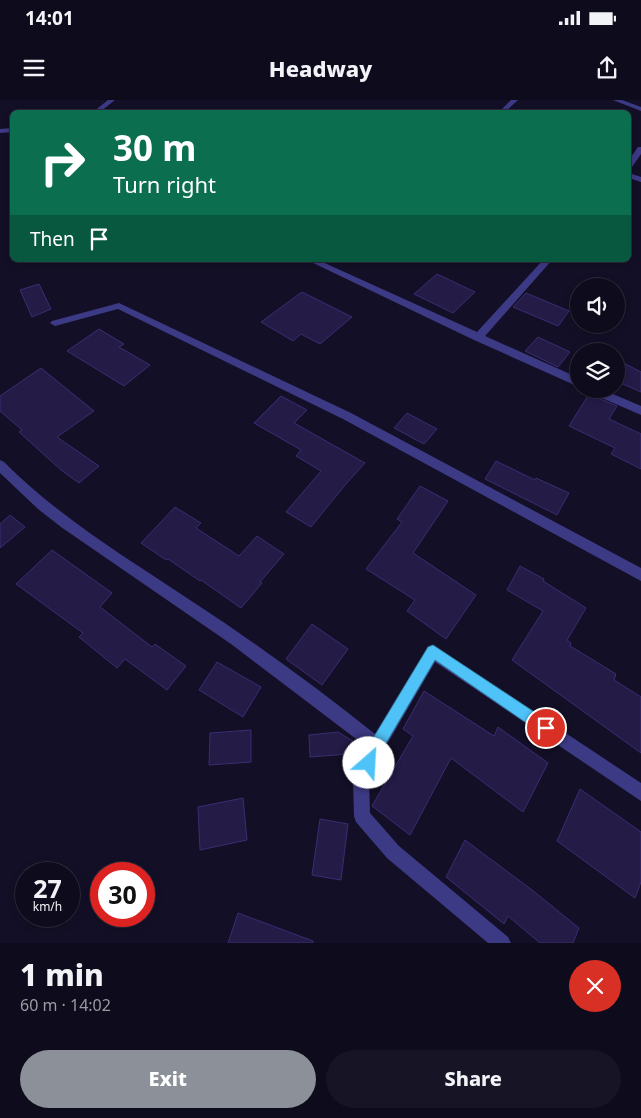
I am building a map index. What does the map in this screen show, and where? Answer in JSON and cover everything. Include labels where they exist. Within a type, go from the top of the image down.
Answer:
[{"type":"street","points":[[99,110],[112,100]]},
{"type":"street","points":[[504,110],[515,100]]},
{"type":"street","points":[[616,100],[641,109]]},
{"type":"street","points":[[632,155],[641,149]]},
{"type":"street","points":[[315,262],[570,379]]},
{"type":"street","points":[[478,338],[546,262]]},
{"type":"street","points":[[56,323],[119,306],[347,416],[641,575]]},
{"type":"street","points":[[612,398],[641,411]]},
{"type":"street","points":[[0,465],[21,489],[66,522],[240,640],[377,745]]},
{"type":"street","points":[[502,943],[393,852],[362,816],[361,780],[377,745],[433,652],[641,793]]},
{"type":"building","points":[[437,274],[475,292],[453,313],[414,294]]},
{"type":"building","points":[[39,284],[51,309],[32,317],[20,290]]},
{"type":"building","points":[[302,292],[352,317],[320,344],[301,334],[293,341],[261,322]]},
{"type":"building","points":[[526,293],[569,311],[558,326],[513,307]]},
{"type":"building","points":[[99,329],[124,344],[119,347],[150,365],[124,386],[67,351]]},
{"type":"building","points":[[538,337],[570,352],[558,367],[525,351]]},
{"type":"building","points":[[625,364],[641,372],[641,392],[625,385]]},
{"type":"building","points":[[41,368],[94,411],[57,437],[99,466],[79,483],[61,470],[19,432],[22,430],[0,411],[0,396]]},
{"type":"building","points":[[281,396],[307,410],[294,423],[365,463],[311,527],[286,512],[321,471],[296,456],[301,450],[254,423]]},
{"type":"building","points":[[586,398],[598,398],[617,406],[609,419],[641,434],[641,469],[611,454],[615,448],[569,426]]},
{"type":"building","points":[[407,413],[437,429],[424,444],[394,428]]},
{"type":"building","points":[[496,461],[535,480],[536,478],[569,493],[557,515],[485,479]]},
{"type":"building","points":[[420,486],[448,501],[413,553],[476,595],[446,639],[407,611],[415,600],[366,569],[402,522],[397,519]]},
{"type":"building","points":[[175,507],[201,523],[196,528],[239,556],[257,536],[284,554],[241,608],[201,580],[141,543]]},
{"type":"building","points":[[10,515],[25,527],[0,548],[0,524]]},
{"type":"building","points":[[52,550],[112,593],[100,607],[152,647],[155,644],[186,666],[167,690],[125,659],[117,668],[79,637],[83,633],[16,584]]},
{"type":"building","points":[[520,566],[544,579],[543,581],[586,608],[567,640],[571,643],[570,646],[616,674],[614,680],[641,697],[641,753],[512,660],[543,611],[507,590]]},
{"type":"building","points":[[312,624],[348,649],[322,685],[286,659]]},
{"type":"building","points":[[217,662],[261,687],[243,717],[199,690]]},
{"type":"building","points":[[424,691],[494,736],[498,727],[548,763],[523,812],[451,758],[410,835],[372,806],[413,736],[403,729]]},
{"type":"building","points":[[251,730],[251,762],[209,765],[210,733]]},
{"type":"building","points":[[338,732],[366,749],[363,753],[310,757],[309,735]]},
{"type":"building","points":[[580,789],[641,832],[641,882],[635,898],[557,841]]},
{"type":"building","points":[[243,798],[247,840],[200,850],[198,807]]},
{"type":"building","points":[[320,819],[348,824],[341,880],[312,875]]},
{"type":"building","points":[[465,840],[579,928],[573,943],[540,943],[508,916],[504,924],[446,877]]},
{"type":"building","points":[[238,913],[313,941],[313,943],[228,943]]},
{"type":"route","points":[[369,763],[377,745],[433,652],[546,728]]}]
